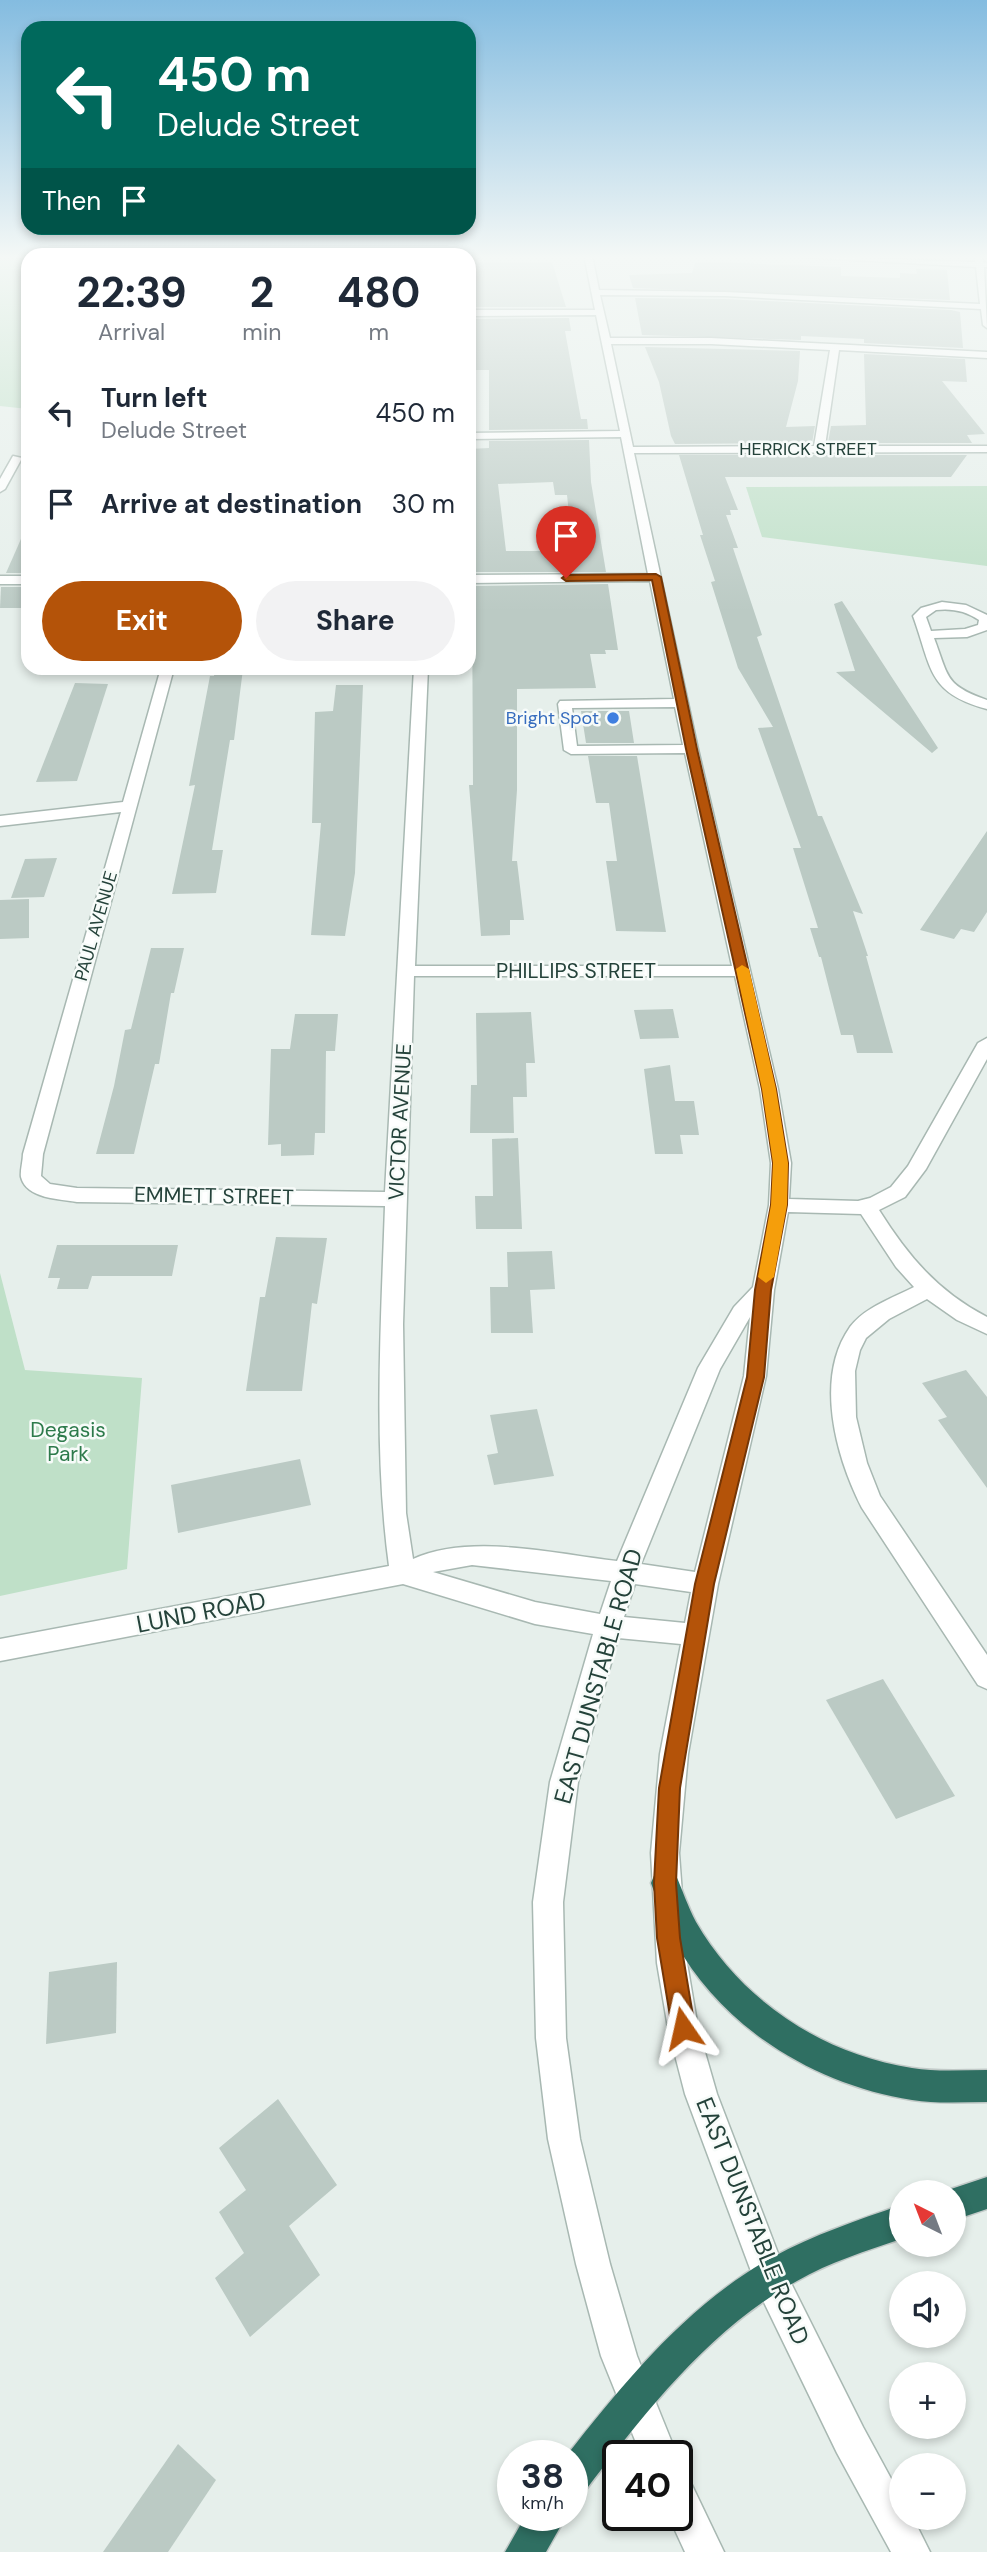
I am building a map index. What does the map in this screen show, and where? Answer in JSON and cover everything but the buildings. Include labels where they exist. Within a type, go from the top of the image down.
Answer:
[{"type":"highway","points":[[665,1883],[690,1940],[713,1973],[762,2021],[803,2049],[855,2072],[883,2078],[914,2084],[987,2086]]},
{"type":"highway","points":[[966,2200],[987,2193]]},
{"type":"highway","points":[[588,2458],[635,2398],[699,2332],[770,2278],[833,2246],[889,2226]]},
{"type":"highway","points":[[524,2552],[538,2531]]},
{"type":"street","name":"EAST DUNSTABLE ROAD","points":[[613,374],[691,749],[778,1136],[780,1163],[779,1205],[763,1290],[755,1377],[705,1584],[671,1777],[665,1883],[672,1963],[691,2061],[730,2177],[770,2278],[850,2440],[911,2552]]},
{"type":"street","points":[[819,449],[831,374]]},
{"type":"street","points":[[476,436],[625,435]]},
{"type":"street","name":"HERRICK STREET","points":[[629,450],[987,449]]},
{"type":"street","points":[[0,460],[21,458]]},
{"type":"street","points":[[0,489],[21,461]]},
{"type":"street","points":[[476,579],[656,577]]},
{"type":"street","points":[[0,580],[21,580]]},
{"type":"street","points":[[926,635],[967,634],[981,630],[986,623],[981,616],[970,610],[946,606],[930,608],[919,616],[944,684],[956,694],[987,705]]},
{"type":"street","name":"PAUL AVENUE","points":[[36,1183],[31,1175],[33,1154],[166,675]]},
{"type":"street","name":"VICTOR AVENUE","points":[[402,1574],[394,1513],[393,1473],[395,1199],[409,971],[421,675]]},
{"type":"street","points":[[683,703],[565,704],[571,750],[691,749]]},
{"type":"street","points":[[0,821],[130,806]]},
{"type":"street","name":"PHILLIPS STREET","points":[[409,971],[743,971]]},
{"type":"street","points":[[779,1205],[839,1209],[867,1207],[891,1197],[904,1187],[987,1043]]},
{"type":"street","name":"EMMETT STREET","points":[[36,1183],[54,1193],[77,1195],[395,1199]]},
{"type":"street","points":[[867,1207],[904,1266],[928,1290],[956,1310],[987,1326]]},
{"type":"street","name":"EAST DUNSTABLE ROAD","points":[[653,2440],[635,2398],[605,2309],[564,2139],[556,2086],[548,1994],[548,1902],[557,1821],[574,1743],[625,1572],[668,1460],[709,1368],[742,1312],[763,1290]]},
{"type":"street","points":[[928,1290],[878,1317],[859,1332],[846,1366],[844,1408],[852,1457],[870,1501],[891,1537],[987,1677]]},
{"type":"street","name":"LUND ROAD","points":[[0,1650],[402,1574],[433,1561],[472,1555],[705,1584]]},
{"type":"street","name":"LUND ROAD","points":[[402,1574],[535,1613],[608,1626],[697,1635]]},
{"type":"street","points":[[693,2527],[705,2552]]},
{"type":"green space","points":[[0,374],[21,374],[21,408],[0,406]]},
{"type":"green space","points":[[987,486],[987,566],[762,537],[746,487]]},
{"type":"green space","name":"Degasis Park","points":[[0,1273],[25,1370],[142,1378],[127,1569],[0,1596]]},
{"type":"slow traffic","points":[[742,969],[778,1136],[779,1205],[766,1277]]},
{"type":"place","name":"Bright Spot","points":[[613,718]]},
{"type":"route","points":[[566,578],[656,577],[691,749],[778,1136],[779,1205],[763,1290],[760,1348],[705,1584],[669,1788],[665,1853],[668,1938],[683,2028]]}]
